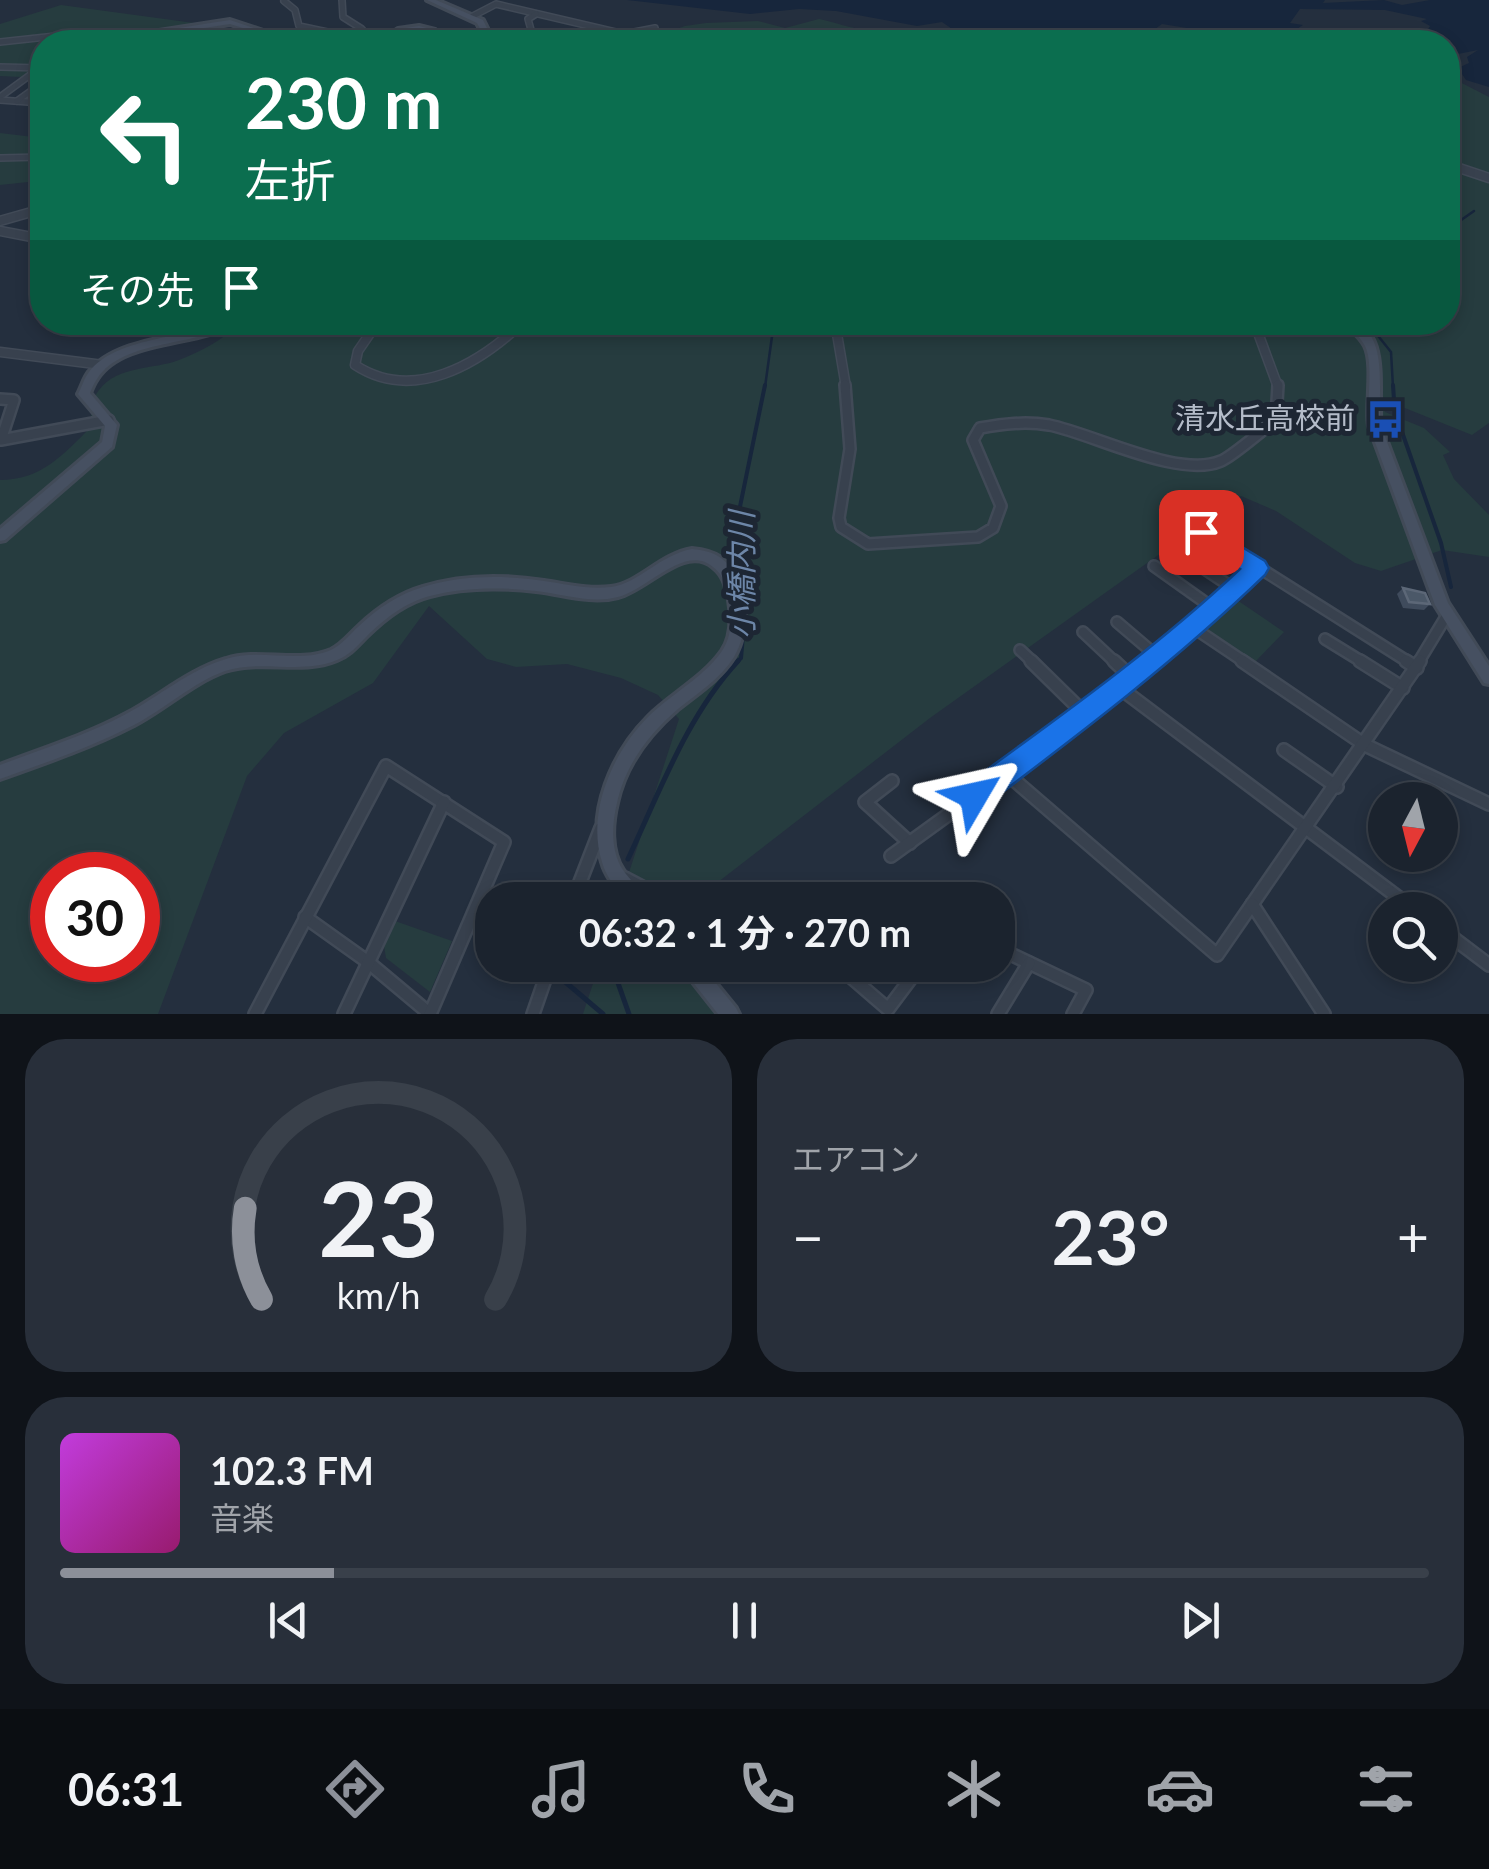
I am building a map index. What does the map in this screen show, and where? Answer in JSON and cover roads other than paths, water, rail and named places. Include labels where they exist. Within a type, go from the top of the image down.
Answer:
[{"type":"main road","points":[[430,0],[471,17],[484,30]]},
{"type":"main road","points":[[177,30],[222,22],[241,24],[251,30]]},
{"type":"main road","points":[[0,536],[98,456],[112,434],[109,420],[84,394],[94,372],[124,353],[200,335]]},
{"type":"main road","points":[[1362,335],[1372,344],[1376,360],[1374,426],[1448,615],[1489,678]]},
{"type":"main road","points":[[0,772],[129,720],[209,671],[247,660],[308,662],[336,654],[384,614],[420,592],[499,582],[599,595],[623,592],[682,556],[708,557],[723,566],[732,586],[738,630],[732,651],[702,685],[647,728],[619,777],[602,824],[616,874],[622,882]]},
{"type":"main road","points":[[704,982],[730,1014]]},
{"type":"street","points":[[342,0],[343,17],[356,22],[362,30]]},
{"type":"street","points":[[284,1],[295,10],[298,26],[317,30]]},
{"type":"street","points":[[471,17],[496,4],[600,30]]},
{"type":"street","points":[[531,30],[528,19],[536,14]]},
{"type":"street","points":[[646,30],[656,28]]},
{"type":"street","points":[[0,42],[30,39]]},
{"type":"street","points":[[0,67],[30,68]]},
{"type":"street","points":[[0,98],[30,75]]},
{"type":"street","points":[[16,101],[30,91]]},
{"type":"street","points":[[0,98],[30,102]]},
{"type":"street","points":[[0,158],[30,157]]},
{"type":"street","points":[[1460,169],[1489,178]]},
{"type":"street","points":[[0,221],[30,212]]},
{"type":"street","points":[[0,232],[30,238]]},
{"type":"street","points":[[369,335],[355,365],[379,379],[408,382],[472,360],[506,335]]},
{"type":"street","points":[[837,335],[850,411],[850,456],[838,516],[842,527],[868,544],[978,537],[992,531],[1001,522],[1003,510],[973,440],[980,428],[1005,420],[1038,421],[1182,462],[1216,464],[1279,415],[1281,396],[1277,378],[1259,335]]},
{"type":"street","points":[[0,352],[103,365]]},
{"type":"street","points":[[0,399],[14,400],[1,440],[109,420]]},
{"type":"street","points":[[1201,532],[1417,668]]},
{"type":"street","points":[[1176,550],[1232,588]]},
{"type":"street","points":[[1154,566],[1213,608]]},
{"type":"street","points":[[892,856],[1086,715],[1194,628],[1257,568]]},
{"type":"street","points":[[1006,773],[1216,955],[1308,830],[1448,615]]},
{"type":"street","points":[[1117,622],[1158,658]]},
{"type":"street","points":[[1194,628],[1365,745],[1489,804]]},
{"type":"street","points":[[1083,632],[1132,678]]},
{"type":"street","points":[[1325,639],[1403,688]]},
{"type":"street","points":[[1020,650],[1086,715]]},
{"type":"street","points":[[1120,688],[1392,892]]},
{"type":"street","points":[[1284,750],[1337,787]]},
{"type":"street","points":[[255,1014],[304,917],[386,766],[504,842],[430,1014],[368,962],[304,917]]},
{"type":"street","points":[[892,781],[865,802],[910,843]]},
{"type":"street","points":[[344,1014],[444,802]]},
{"type":"street","points":[[579,882],[602,824]]},
{"type":"street","points":[[616,874],[631,882]]},
{"type":"street","points":[[1252,904],[1324,1014]]},
{"type":"street","points":[[1458,942],[1489,965]]},
{"type":"street","points":[[1015,956],[1086,990],[1073,1014]]},
{"type":"street","points":[[998,1014],[1029,963]]},
{"type":"street","points":[[532,1014],[544,982]]},
{"type":"street","points":[[857,982],[888,1009],[908,982]]},
{"type":"water","points":[[627,0],[1384,0],[1402,5],[1430,0],[1489,0],[1489,87],[1466,80],[1460,71],[1469,63],[1467,57],[1478,50],[1460,54],[1460,30],[1428,30],[1430,26],[1421,21],[1427,19],[1385,10],[1300,9],[1290,23],[1303,25],[1295,30],[1199,30],[1162,24],[1154,30],[954,30],[942,22],[917,26],[836,11],[799,9],[750,14]]},
{"type":"waterway","points":[[1460,221],[1474,211]]},
{"type":"waterway","name":"小橋内川","points":[[765,387],[772,335]]},
{"type":"waterway","points":[[1377,335],[1391,352],[1393,387]]},
{"type":"waterway","name":"小橋内川","points":[[738,661],[745,613],[736,526],[765,385]]},
{"type":"waterway","points":[[1393,385],[1394,400]]},
{"type":"waterway","points":[[1402,432],[1441,543],[1451,587]]},
{"type":"waterway","name":"小橋内川","points":[[628,859],[689,730],[738,661]]},
{"type":"waterway","points":[[565,982],[603,1014]]},
{"type":"waterway","name":"小橋内川","points":[[618,982],[629,1014]]},
{"type":"place","name":"清水丘高校前","points":[[1385,419]]}]
